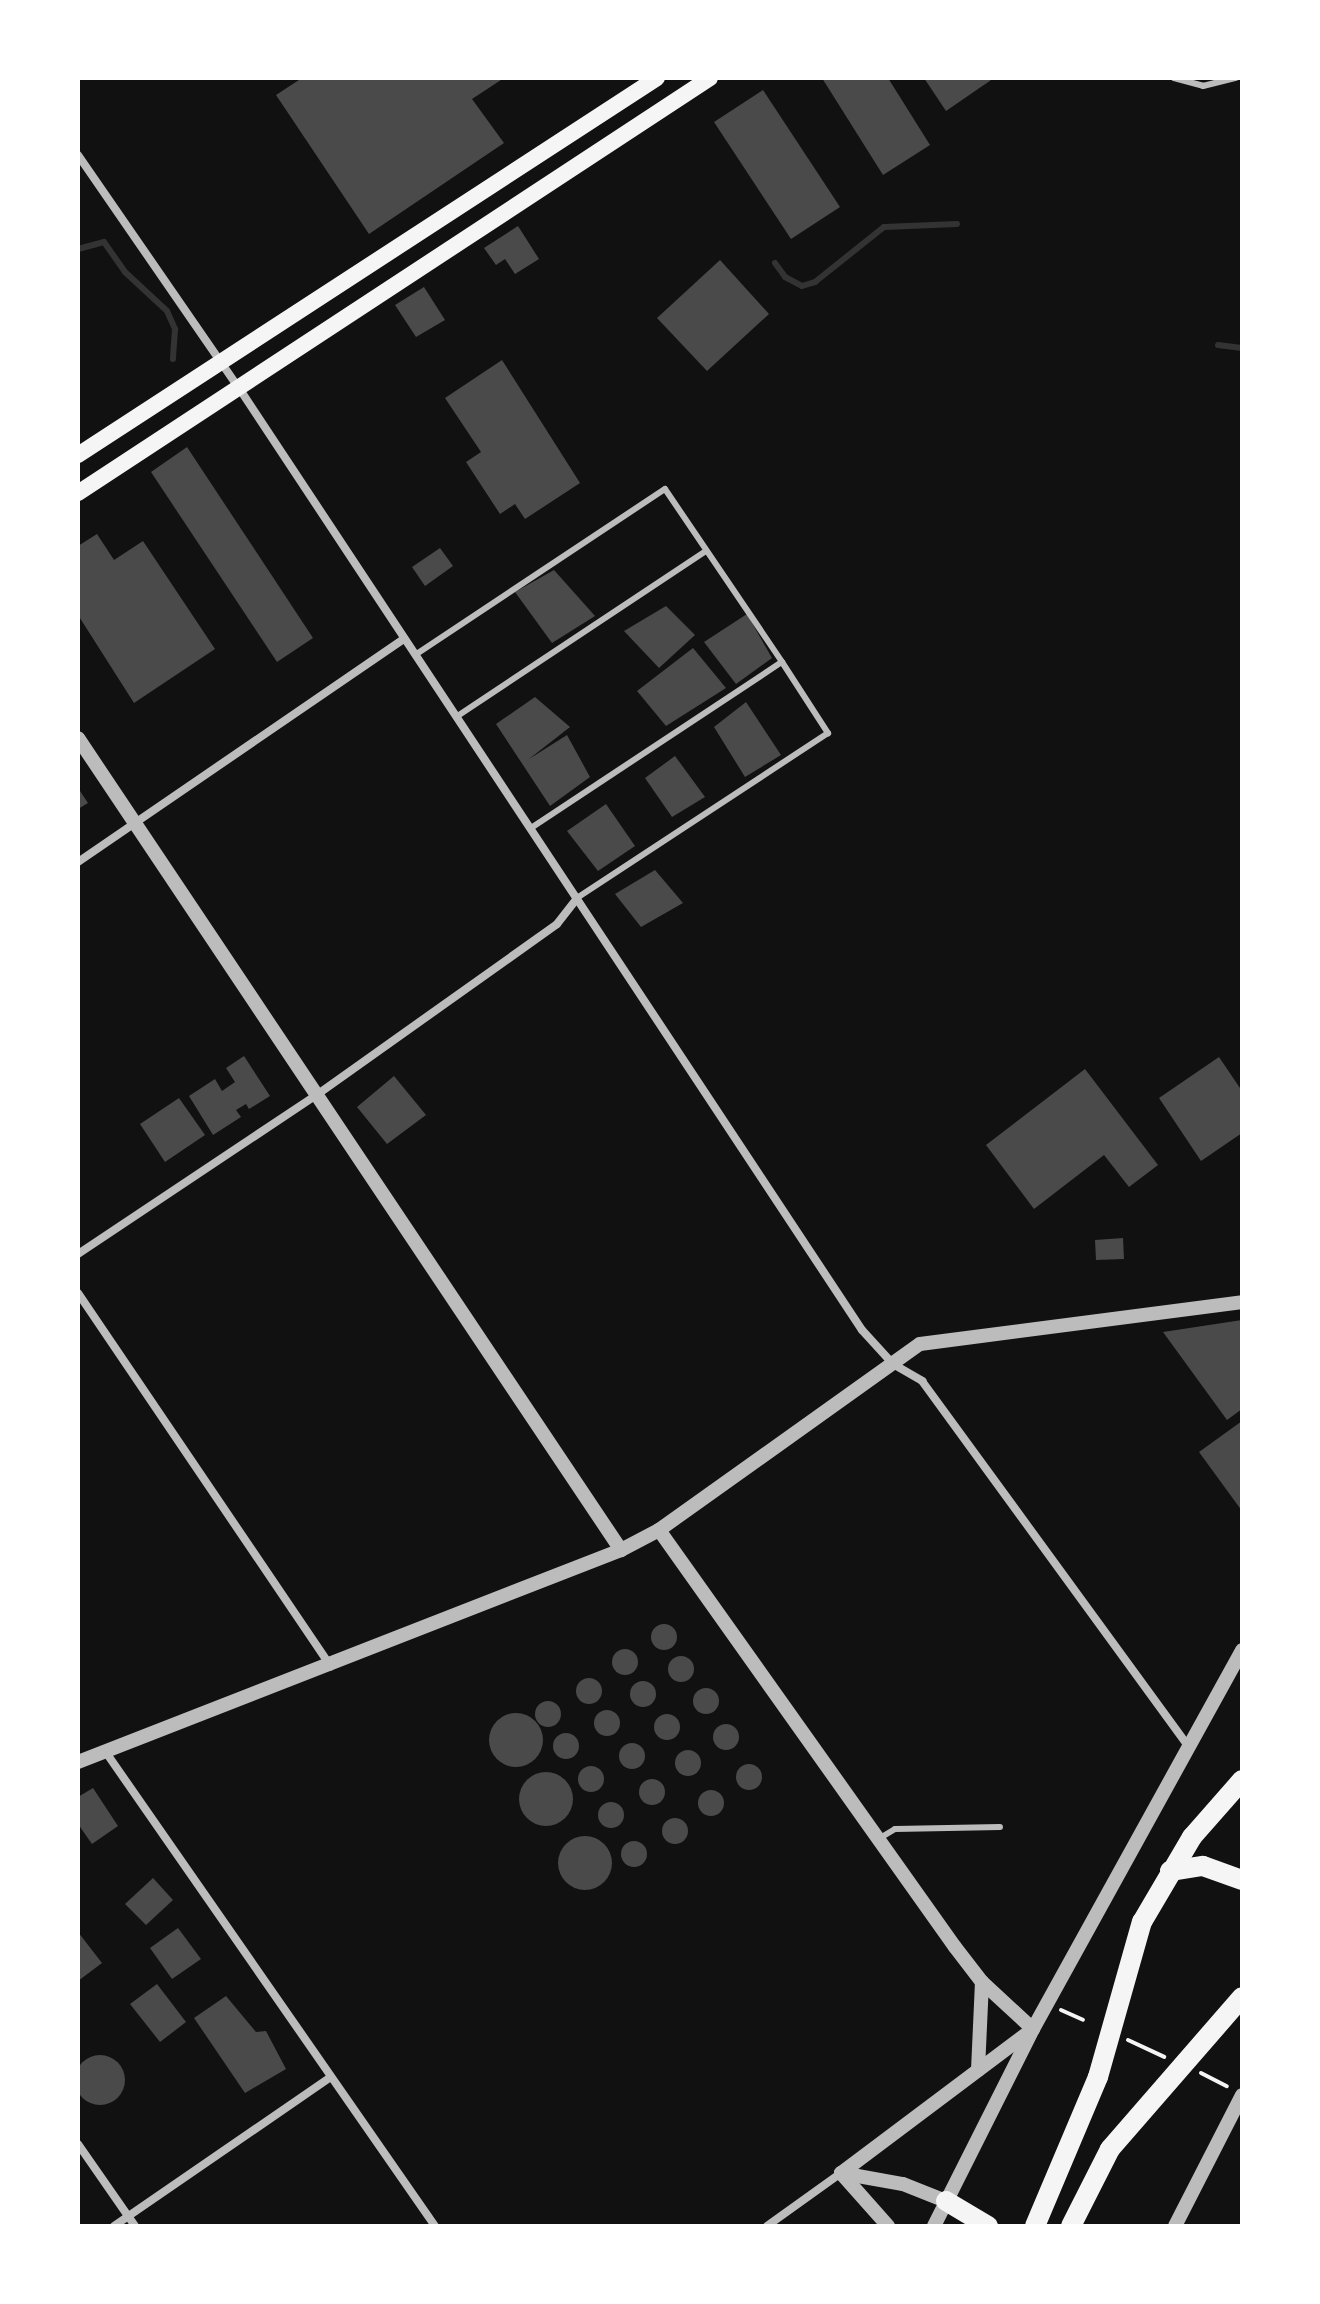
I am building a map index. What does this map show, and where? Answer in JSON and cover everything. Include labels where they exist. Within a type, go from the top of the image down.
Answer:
[{"type":"highway","points":[[1032,2225],[1098,2077],[1142,1922],[1170,1871],[1242,1780]]},
{"type":"highway","points":[[1170,1871],[1203,1866],[1242,1880]]},
{"type":"highway","points":[[1071,2226],[1110,2149],[1242,1997]]},
{"type":"highway","points":[[946,2201],[988,2226]]},
{"type":"main road","points":[[78,455],[657,78]]},
{"type":"main road","points":[[78,493],[710,78]]},
{"type":"main road","points":[[492,186],[509,211]]},
{"type":"street","points":[[78,155],[222,362],[862,1330],[893,1364],[922,1381],[1187,1744]]},
{"type":"street","points":[[78,862],[404,639]]},
{"type":"street","points":[[78,738],[621,1550]]},
{"type":"street","points":[[78,1254],[318,1094],[557,924],[577,898]]},
{"type":"street","points":[[78,1293],[331,1666]]},
{"type":"street","points":[[78,1762],[331,1666],[621,1550],[659,1530],[920,1344],[1242,1302]]},
{"type":"street","points":[[659,1530],[877,1840],[982,1982],[1033,2029]]},
{"type":"street","points":[[934,2226],[1033,2029],[1187,1744],[1242,1650]]},
{"type":"street","points":[[105,1750],[435,2226]]},
{"type":"street","points":[[978,2070],[982,1982]]},
{"type":"street","points":[[767,2226],[1033,2029]]},
{"type":"street","points":[[114,2226],[331,2077]]},
{"type":"street","points":[[1175,2226],[1242,2095]]},
{"type":"street","points":[[78,2144],[135,2226]]},
{"type":"street","points":[[841,2173],[903,2184],[946,2201]]},
{"type":"street","points":[[841,2173],[888,2226]]},
{"type":"lane","points":[[1174,78],[1203,86],[1236,78]]},
{"type":"lane","points":[[415,655],[665,489],[782,662],[828,733],[577,898]]},
{"type":"lane","points":[[456,717],[706,551]]},
{"type":"lane","points":[[531,828],[782,662]]},
{"type":"lane","points":[[877,1840],[895,1829],[1000,1827]]},
{"type":"path","points":[[1056,2007],[1083,2020]]},
{"type":"path","points":[[1122,2038],[1166,2058]]},
{"type":"path","points":[[1201,2073],[1227,2086]]},
{"type":"building","points":[[302,78],[504,78],[472,99],[504,143],[369,234],[276,95]]},
{"type":"building","points":[[822,78],[888,78],[930,145],[883,175]]},
{"type":"building","points":[[924,78],[994,78],[946,111]]},
{"type":"building","points":[[763,90],[840,207],[791,239],[714,122]]},
{"type":"building","points":[[518,226],[539,259],[515,274],[505,259],[496,265],[484,248]]},
{"type":"building","points":[[720,260],[769,314],[707,371],[657,318]]},
{"type":"building","points":[[424,287],[445,320],[416,337],[395,305]]},
{"type":"building","points":[[502,360],[580,483],[525,519],[515,504],[500,514],[466,462],[481,452],[445,398]]},
{"type":"building","points":[[187,447],[313,638],[277,662],[151,472]]},
{"type":"building","points":[[97,534],[114,560],[143,541],[215,649],[134,703],[78,615],[78,546]]},
{"type":"building","points":[[440,548],[453,566],[425,586],[412,567]]},
{"type":"building","points":[[554,570],[595,616],[552,643],[515,592]]},
{"type":"building","points":[[666,606],[695,635],[659,668],[624,631]]},
{"type":"building","points":[[747,614],[772,658],[736,684],[704,642]]},
{"type":"building","points":[[693,648],[726,688],[666,726],[637,691]]},
{"type":"building","points":[[535,697],[570,727],[529,759],[567,735],[590,777],[550,806],[496,724]]},
{"type":"building","points":[[746,702],[781,755],[745,777],[714,727]]},
{"type":"building","points":[[675,756],[705,797],[672,817],[645,778]]},
{"type":"building","points":[[78,788],[88,803],[78,809]]},
{"type":"building","points":[[606,804],[635,846],[598,871],[567,831]]},
{"type":"building","points":[[655,870],[683,903],[641,927],[615,894]]},
{"type":"building","points":[[244,1056],[270,1096],[249,1109],[246,1104],[236,1110],[241,1117],[213,1135],[189,1096],[215,1079],[222,1091],[235,1082],[226,1068]]},
{"type":"building","points":[[1219,1057],[1242,1091],[1242,1133],[1201,1161],[1159,1098]]},
{"type":"building","points":[[1085,1069],[1158,1165],[1129,1187],[1104,1155],[1034,1209],[986,1145]]},
{"type":"building","points":[[394,1076],[426,1115],[387,1144],[357,1107]]},
{"type":"building","points":[[179,1098],[205,1135],[165,1162],[140,1124]]},
{"type":"building","points":[[1123,1238],[1124,1259],[1096,1260],[1095,1240]]},
{"type":"building","points":[[1242,1320],[1242,1409],[1227,1420],[1163,1332]]},
{"type":"building","points":[[1242,1421],[1242,1511],[1199,1452]]},
{"type":"building","points":[[664,1624],[673,1628],[677,1637],[673,1646],[664,1650],[655,1646],[651,1637],[655,1628]]},
{"type":"building","points":[[625,1649],[634,1653],[638,1662],[634,1671],[625,1675],[616,1671],[612,1662],[616,1653]]},
{"type":"building","points":[[681,1656],[690,1660],[694,1669],[690,1678],[681,1682],[672,1678],[668,1669],[672,1660]]},
{"type":"building","points":[[589,1678],[598,1682],[602,1691],[598,1700],[589,1704],[580,1700],[576,1691],[580,1682]]},
{"type":"building","points":[[643,1681],[652,1685],[656,1694],[652,1703],[643,1707],[634,1703],[630,1694],[634,1685]]},
{"type":"building","points":[[706,1688],[715,1692],[719,1701],[715,1710],[706,1714],[697,1710],[693,1701],[697,1692]]},
{"type":"building","points":[[548,1701],[557,1705],[561,1714],[557,1723],[548,1727],[539,1723],[535,1714],[539,1705]]},
{"type":"building","points":[[607,1710],[616,1714],[620,1723],[616,1732],[607,1736],[598,1732],[594,1723],[598,1714]]},
{"type":"building","points":[[516,1713],[535,1721],[543,1740],[535,1759],[516,1767],[497,1759],[489,1740],[497,1721]]},
{"type":"building","points":[[667,1714],[676,1718],[680,1727],[676,1736],[667,1740],[658,1736],[654,1727],[658,1718]]},
{"type":"building","points":[[726,1724],[735,1728],[739,1737],[735,1746],[726,1750],[717,1746],[713,1737],[717,1728]]},
{"type":"building","points":[[566,1733],[575,1737],[579,1746],[575,1755],[566,1759],[557,1755],[553,1746],[557,1737]]},
{"type":"building","points":[[632,1743],[641,1747],[645,1756],[641,1765],[632,1769],[623,1765],[619,1756],[623,1747]]},
{"type":"building","points":[[688,1750],[697,1754],[701,1763],[697,1772],[688,1776],[679,1772],[675,1763],[679,1754]]},
{"type":"building","points":[[749,1764],[758,1768],[762,1777],[758,1786],[749,1790],[740,1786],[736,1777],[740,1768]]},
{"type":"building","points":[[591,1766],[600,1770],[604,1779],[600,1788],[591,1792],[582,1788],[578,1779],[582,1770]]},
{"type":"building","points":[[546,1772],[565,1780],[573,1799],[565,1818],[546,1826],[527,1818],[519,1799],[527,1780]]},
{"type":"building","points":[[652,1779],[661,1783],[665,1792],[661,1801],[652,1805],[643,1801],[639,1792],[643,1783]]},
{"type":"building","points":[[93,1788],[118,1826],[92,1844],[78,1824],[78,1797]]},
{"type":"building","points":[[711,1790],[720,1794],[724,1803],[720,1812],[711,1816],[702,1812],[698,1803],[702,1794]]},
{"type":"building","points":[[611,1802],[620,1806],[624,1815],[620,1824],[611,1828],[602,1824],[598,1815],[602,1806]]},
{"type":"building","points":[[675,1818],[684,1822],[688,1831],[684,1840],[675,1844],[666,1840],[662,1831],[666,1822]]},
{"type":"building","points":[[585,1836],[604,1844],[612,1863],[604,1882],[585,1890],[566,1882],[558,1863],[566,1844]]},
{"type":"building","points":[[634,1841],[643,1845],[647,1854],[643,1863],[634,1867],[625,1863],[621,1854],[625,1845]]},
{"type":"building","points":[[153,1878],[173,1900],[146,1925],[125,1904]]},
{"type":"building","points":[[178,1928],[201,1959],[172,1979],[150,1948]]},
{"type":"building","points":[[78,1932],[102,1963],[78,1981]]},
{"type":"building","points":[[157,1984],[186,2022],[160,2042],[130,2004]]},
{"type":"building","points":[[226,1996],[256,2032],[266,2031],[286,2069],[245,2093],[194,2018]]},
{"type":"building","points":[[100,2055],[118,2062],[125,2080],[118,2098],[100,2105],[82,2098],[75,2080],[82,2062]]},
{"type":"waterway","points":[[775,263],[785,277],[802,286],[815,282],[884,227],[957,224]]},
{"type":"waterway","points":[[78,249],[104,242],[125,272],[167,311],[175,329],[173,359]]},
{"type":"waterway","points":[[1218,345],[1242,348]]}]
